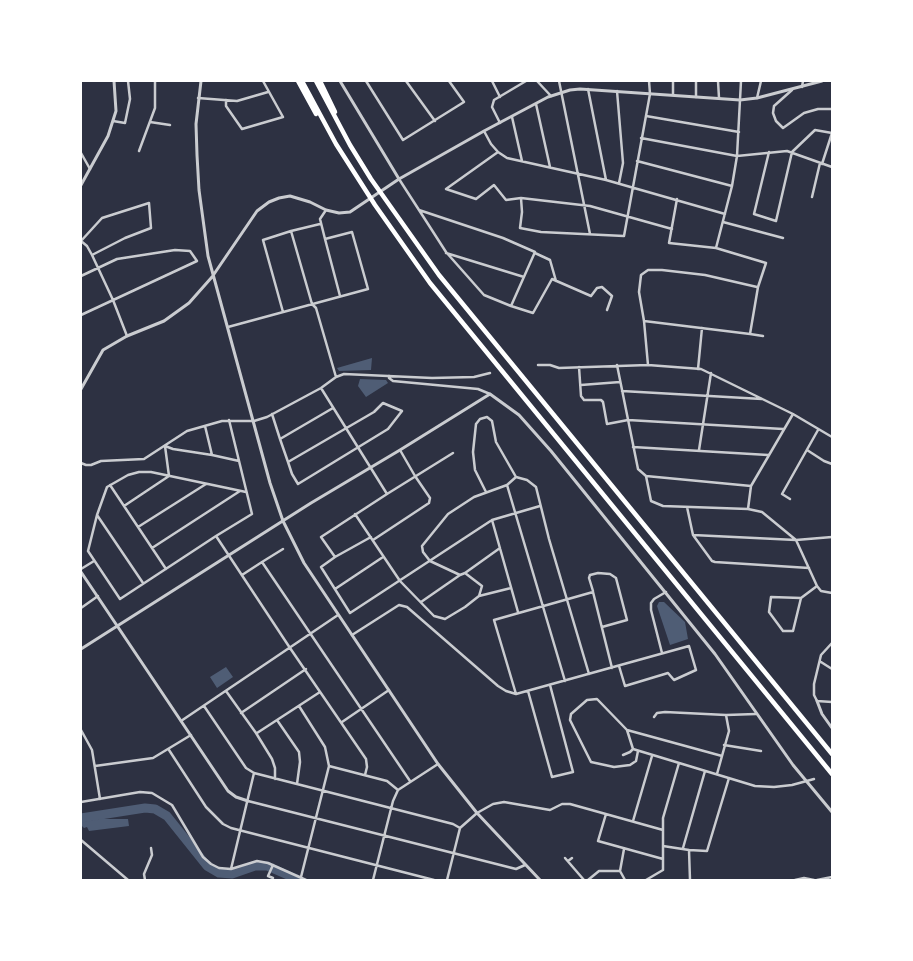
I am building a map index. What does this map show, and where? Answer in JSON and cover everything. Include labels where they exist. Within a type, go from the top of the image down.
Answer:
[{"type":"highway","points":[[298,81],[312,109],[375,205],[430,283],[832,774]]},
{"type":"highway","points":[[302,81],[336,144]]},
{"type":"highway","points":[[316,81],[350,145],[392,211],[466,309],[832,754]]},
{"type":"highway","points":[[320,81],[350,145]]},
{"type":"street","points":[[81,185],[108,136],[113,121],[116,111],[114,81]]},
{"type":"street","points":[[113,121],[125,123],[130,99],[128,81]]},
{"type":"street","points":[[139,151],[155,108],[155,81]]},
{"type":"street","points":[[200,81],[196,124],[199,190],[212,277],[228,327],[270,483],[283,521],[304,563],[438,764],[477,813],[540,880]]},
{"type":"street","points":[[226,100],[226,106],[242,129],[283,117],[263,81]]},
{"type":"street","points":[[340,81],[446,252],[484,295],[534,313],[552,279],[591,296],[597,288],[602,287],[612,296],[607,310]]},
{"type":"street","points":[[366,81],[403,140],[464,102],[449,81]]},
{"type":"street","points":[[406,81],[434,120]]},
{"type":"street","points":[[492,81],[500,97]]},
{"type":"street","points":[[500,123],[492,107],[494,100],[526,81]]},
{"type":"street","points":[[537,81],[551,96]]},
{"type":"street","points":[[564,81],[559,83],[590,234]]},
{"type":"street","points":[[522,198],[520,228],[541,232],[624,236],[650,94],[649,81]]},
{"type":"street","points":[[673,81],[673,95]]},
{"type":"street","points":[[696,81],[696,97]]},
{"type":"street","points":[[718,81],[718,98]]},
{"type":"street","points":[[716,248],[738,156],[741,81]]},
{"type":"street","points":[[757,98],[761,81]]},
{"type":"street","points":[[802,87],[803,81]]},
{"type":"street","points":[[81,389],[103,350],[127,336],[164,321],[189,303],[212,277],[257,210],[268,202],[290,196],[310,202],[326,210],[339,213],[350,212],[399,179],[484,131],[551,96],[561,93],[588,89],[740,100],[792,90],[822,81]]},
{"type":"street","points":[[588,89],[606,180]]},
{"type":"street","points":[[792,90],[774,106],[773,113],[776,122],[783,128],[804,113],[818,109],[832,109]]},
{"type":"street","points":[[617,91],[623,162],[619,183]]},
{"type":"street","points":[[198,98],[237,101],[268,92]]},
{"type":"street","points":[[536,104],[550,168]]},
{"type":"street","points":[[646,116],[739,132]]},
{"type":"street","points":[[512,117],[522,161]]},
{"type":"street","points":[[150,122],[170,125]]},
{"type":"street","points":[[769,152],[754,214],[776,221],[792,152],[815,130],[832,133],[821,163],[812,197]]},
{"type":"street","points":[[484,131],[491,144],[507,158],[619,183],[725,214]]},
{"type":"street","points":[[642,138],[738,156],[787,151],[832,166]]},
{"type":"street","points":[[498,152],[446,189],[476,199],[494,185],[506,200],[522,198],[584,205],[672,229]]},
{"type":"street","points":[[81,153],[90,169]]},
{"type":"street","points":[[637,161],[732,186]]},
{"type":"street","points":[[677,199],[670,243],[716,248],[766,263],[758,287],[750,334]]},
{"type":"street","points":[[92,255],[125,238],[151,228],[149,203],[102,218],[81,241],[87,246],[92,255],[127,336]]},
{"type":"street","points":[[326,210],[320,219],[320,224],[340,296]]},
{"type":"street","points":[[419,210],[503,238],[535,252],[550,260],[556,281]]},
{"type":"street","points":[[723,222],[783,238]]},
{"type":"street","points":[[283,312],[263,240],[320,224]]},
{"type":"street","points":[[291,231],[336,377]]},
{"type":"street","points":[[228,327],[368,289],[352,232],[325,239]]},
{"type":"street","points":[[81,276],[117,259],[175,250],[190,251],[197,262],[81,315]]},
{"type":"street","points":[[446,252],[524,277]]},
{"type":"street","points":[[511,306],[535,252]]},
{"type":"street","points":[[648,365],[644,320],[639,292],[641,275],[648,270],[705,275],[758,287]]},
{"type":"street","points":[[644,320],[763,336]]},
{"type":"street","points":[[698,368],[702,328]]},
{"type":"street","points":[[538,365],[550,365],[559,368],[617,365],[698,368],[793,414],[832,438]]},
{"type":"street","points":[[617,365],[638,469],[646,476],[751,486]]},
{"type":"street","points":[[579,367],[581,396],[584,400],[601,400],[603,402],[607,424],[628,420],[784,429]]},
{"type":"street","points":[[81,463],[91,465],[101,461],[144,458],[188,431],[222,421],[254,421],[272,414],[344,374],[432,378],[474,377],[490,373]]},
{"type":"street","points":[[699,450],[711,374]]},
{"type":"street","points":[[389,376],[393,381],[478,389],[490,394],[519,415],[544,443],[715,654],[807,782],[832,812]]},
{"type":"street","points":[[581,385],[620,382]]},
{"type":"street","points":[[321,388],[388,494]]},
{"type":"street","points":[[622,391],[764,399]]},
{"type":"street","points":[[81,650],[283,521],[490,394]]},
{"type":"street","points":[[272,414],[280,439],[292,474],[298,484],[388,430],[402,411],[383,403],[374,412],[288,462]]},
{"type":"street","points":[[280,439],[333,408]]},
{"type":"street","points":[[748,509],[751,486],[793,414]]},
{"type":"street","points":[[486,492],[475,470],[473,452],[476,424],[480,419],[487,417],[492,421],[496,442],[516,477],[527,480],[536,487],[589,674]]},
{"type":"street","points":[[229,420],[252,514],[120,599],[88,551],[104,492],[110,485],[128,475],[151,472],[246,492]]},
{"type":"street","points":[[204,426],[212,455]]},
{"type":"street","points":[[790,499],[782,494],[818,430]]},
{"type":"street","points":[[166,446],[173,449],[238,461]]},
{"type":"street","points":[[166,446],[169,476]]},
{"type":"street","points":[[633,447],[768,455]]},
{"type":"street","points":[[373,540],[429,503],[430,498],[400,450]]},
{"type":"street","points":[[807,450],[832,464]]},
{"type":"street","points":[[335,557],[321,536],[453,453]]},
{"type":"street","points":[[124,506],[169,476]]},
{"type":"street","points":[[646,476],[650,501],[663,506],[748,509],[762,512],[796,540],[817,586],[821,591],[832,593]]},
{"type":"street","points":[[460,575],[430,561],[423,552],[422,546],[448,514],[474,497],[507,485],[516,477]]},
{"type":"street","points":[[138,527],[206,484]]},
{"type":"street","points":[[110,485],[166,569]]},
{"type":"street","points":[[507,485],[564,681]]},
{"type":"street","points":[[152,548],[240,491]]},
{"type":"street","points":[[370,537],[335,557],[321,568],[350,613],[492,520],[540,506]]},
{"type":"street","points":[[687,507],[694,534],[715,562],[809,568]]},
{"type":"street","points":[[355,514],[400,581],[434,616],[444,619],[466,607],[479,596],[511,588]]},
{"type":"street","points":[[96,516],[143,583]]},
{"type":"street","points":[[492,520],[518,612]]},
{"type":"street","points":[[694,534],[796,540],[832,537]]},
{"type":"street","points":[[216,536],[366,759],[365,775]]},
{"type":"street","points":[[421,602],[500,548]]},
{"type":"street","points":[[242,575],[283,549]]},
{"type":"street","points":[[335,589],[384,557]]},
{"type":"street","points":[[94,561],[81,571],[228,791],[236,797],[516,869],[525,865]]},
{"type":"street","points":[[262,562],[410,781]]},
{"type":"street","points":[[465,573],[482,586],[479,596]]},
{"type":"street","points":[[602,627],[627,620],[616,578],[610,574],[598,573],[590,575],[589,578],[612,668]]},
{"type":"street","points":[[801,598],[794,631],[783,631],[769,612],[771,596],[801,598],[817,586]]},
{"type":"street","points":[[516,694],[494,620],[593,592]]},
{"type":"street","points":[[662,653],[650,610],[654,599],[666,592]]},
{"type":"street","points":[[81,608],[98,596]]},
{"type":"street","points":[[352,635],[399,605],[407,607],[498,686],[516,694],[689,646],[696,670],[674,680],[668,674],[625,686],[619,666]]},
{"type":"street","points":[[181,721],[338,615]]},
{"type":"street","points":[[831,644],[821,655],[814,684],[814,695],[822,714],[832,728]]},
{"type":"street","points":[[820,662],[832,669]]},
{"type":"street","points":[[241,713],[306,669]]},
{"type":"street","points":[[528,691],[552,778],[573,772],[550,685]]},
{"type":"street","points":[[342,722],[389,690]]},
{"type":"street","points":[[226,691],[272,758],[275,768],[275,779]]},
{"type":"street","points":[[256,734],[320,692]]},
{"type":"street","points":[[633,749],[627,730],[597,699],[587,700],[571,714],[570,720],[591,762],[614,767],[630,765],[636,762],[638,751]]},
{"type":"street","points":[[817,701],[832,702]]},
{"type":"street","points":[[204,706],[246,768],[254,773],[453,824],[460,828]]},
{"type":"street","points":[[299,706],[325,747],[329,766],[301,877]]},
{"type":"street","points":[[654,716],[657,713],[665,712],[757,714]]},
{"type":"street","points":[[717,774],[728,731],[726,714]]},
{"type":"street","points":[[277,720],[299,752],[300,762],[297,784]]},
{"type":"street","points":[[81,730],[92,750],[100,799]]},
{"type":"street","points":[[627,730],[722,756]]},
{"type":"street","points":[[95,766],[153,758],[191,735]]},
{"type":"street","points":[[724,745],[761,751]]},
{"type":"street","points":[[633,749],[755,786],[774,787],[807,782],[814,779]]},
{"type":"street","points":[[623,755],[633,749]]},
{"type":"street","points":[[169,750],[206,807],[222,824],[434,880]]},
{"type":"street","points":[[633,821],[652,756]]},
{"type":"street","points":[[646,880],[663,870],[663,818],[679,763]]},
{"type":"street","points":[[373,880],[391,809],[398,790],[438,764]]},
{"type":"street","points":[[329,766],[387,781],[398,790]]},
{"type":"street","points":[[683,848],[705,771]]},
{"type":"street","points":[[231,869],[254,773]]},
{"type":"street","points":[[663,846],[707,851],[729,778]]},
{"type":"street","points":[[81,802],[140,792],[152,793],[172,805],[204,858],[211,864],[219,868],[231,869],[257,861],[272,865],[306,880]]},
{"type":"street","points":[[447,880],[460,828],[477,813],[493,804],[504,802],[550,810],[562,804],[570,804],[663,830]]},
{"type":"street","points":[[606,814],[598,841],[663,859]]},
{"type":"street","points":[[81,840],[128,880]]},
{"type":"street","points":[[144,880],[144,874],[152,855],[150,848]]},
{"type":"street","points":[[624,849],[620,871],[625,880]]},
{"type":"street","points":[[689,850],[690,880]]},
{"type":"street","points":[[565,858],[584,880]]},
{"type":"street","points":[[568,861],[572,858]]},
{"type":"street","points":[[272,865],[268,876],[273,878]]},
{"type":"street","points":[[588,880],[599,871],[620,871]]},
{"type":"street","points":[[795,880],[804,878],[816,880],[832,877]]},
{"type":"water","points":[[372,358],[371,370],[339,371],[337,368]]},
{"type":"water","points":[[360,379],[386,380],[388,383],[366,397],[358,386]]},
{"type":"water","points":[[659,602],[664,602],[685,622],[688,639],[670,645],[657,606]]},
{"type":"water","points":[[226,667],[233,677],[217,688],[210,677]]},
{"type":"water","points":[[99,819],[128,819],[129,826],[89,831],[87,827],[84,828],[81,825],[81,822]]},
{"type":"waterway","points":[[81,818],[145,808],[155,809],[167,816],[207,866],[219,873],[232,874],[255,866],[267,866],[299,880]]}]
